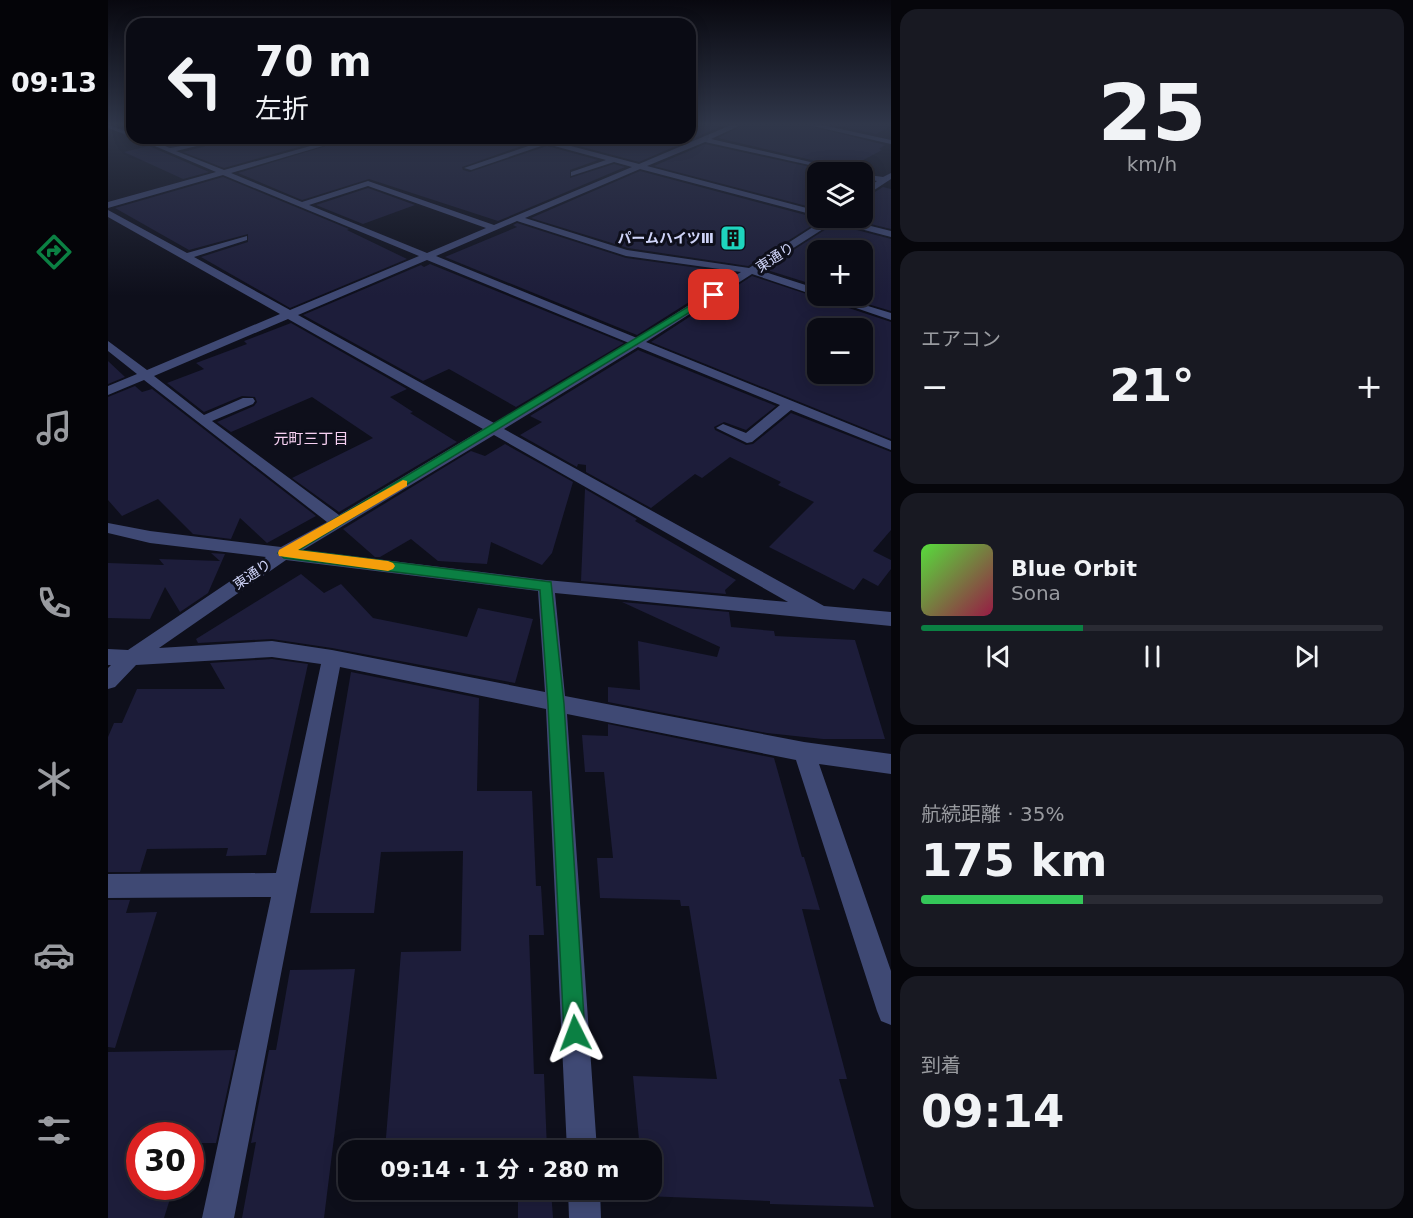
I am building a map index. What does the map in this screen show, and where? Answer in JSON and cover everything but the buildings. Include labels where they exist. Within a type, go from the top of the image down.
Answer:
[{"type":"street","points":[[108,205],[190,182]]},
{"type":"street","points":[[249,182],[891,446]]},
{"type":"street","points":[[108,391],[605,182]]},
{"type":"street","points":[[696,182],[807,211]]},
{"type":"street","points":[[303,204],[368,183],[495,228]]},
{"type":"street","points":[[108,213],[817,610]]},
{"type":"street","points":[[518,219],[626,253],[752,271],[807,289]]},
{"type":"street","name":"東通り","points":[[108,681],[131,657],[284,553],[338,523],[638,342],[818,228]]},
{"type":"street","points":[[869,228],[891,234]]},
{"type":"street","points":[[185,257],[244,238]]},
{"type":"street","points":[[858,306],[891,316]]},
{"type":"street","points":[[108,345],[338,523]]},
{"type":"street","points":[[202,420],[248,401]]},
{"type":"street","points":[[723,428],[747,439],[790,404]]},
{"type":"street","points":[[108,528],[150,537],[546,585],[891,619]]},
{"type":"street","points":[[546,585],[556,704],[581,1140]]},
{"type":"street","points":[[108,657],[272,649],[332,658],[804,752],[891,764]]},
{"type":"street","points":[[218,1218],[332,658]]},
{"type":"street","points":[[804,752],[891,1011]]},
{"type":"street","points":[[108,886],[286,885]]},
{"type":"street","points":[[584,1200],[585,1218]]},
{"type":"slow traffic","points":[[388,566],[284,553],[403,484]]},
{"type":"place","name":"パームハイツⅢ","points":[[733,238]]},
{"type":"district","name":"元町三丁目","points":[[311,439]]},
{"type":"route","points":[[575,1033],[556,704],[546,585],[284,553],[338,523],[714,295]]}]
